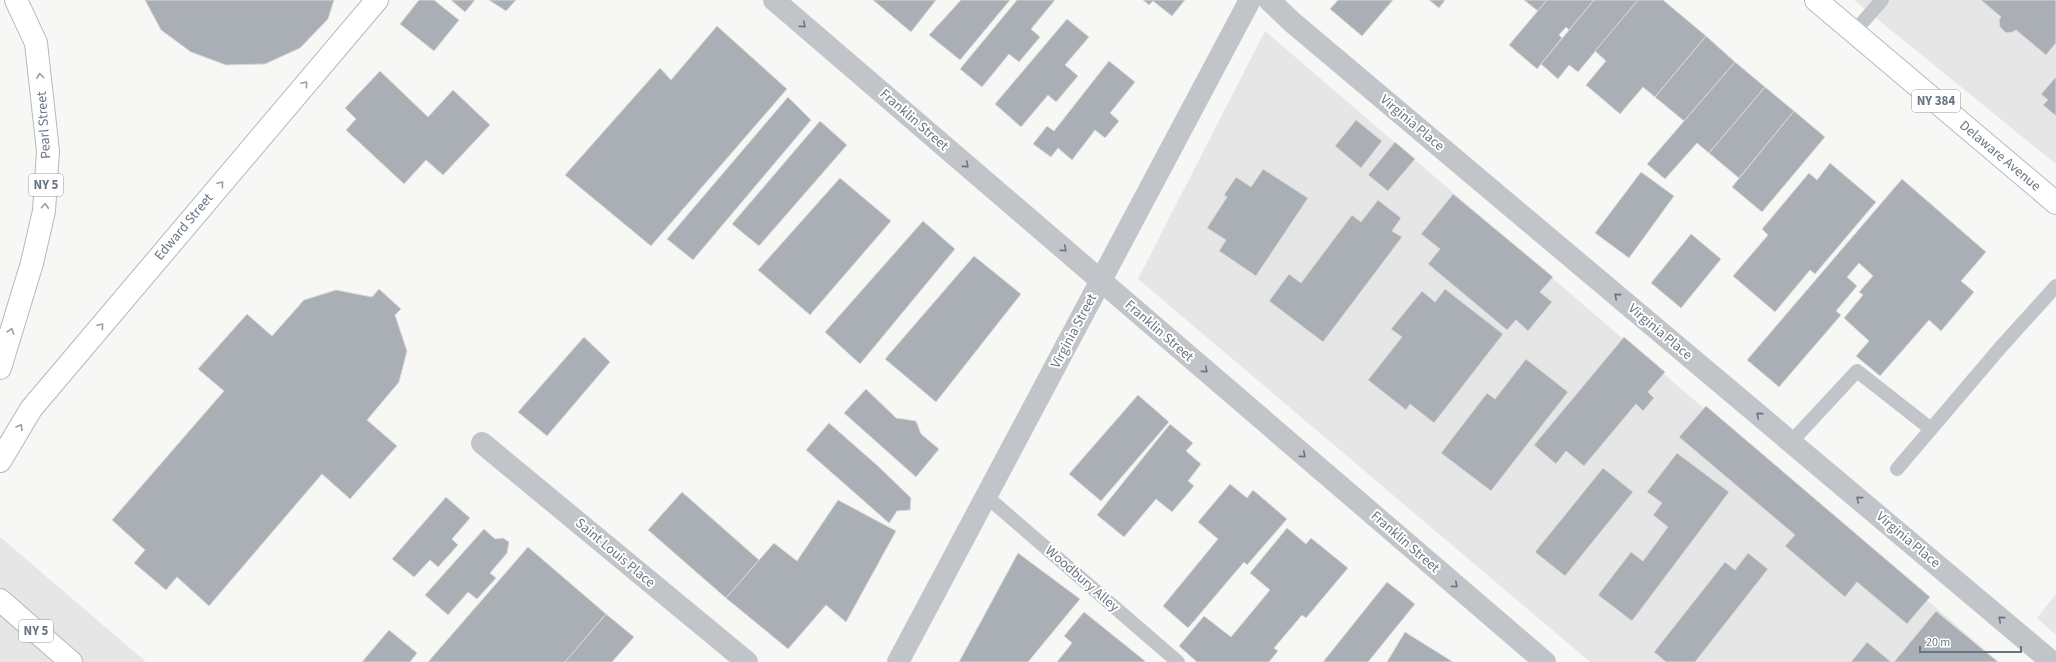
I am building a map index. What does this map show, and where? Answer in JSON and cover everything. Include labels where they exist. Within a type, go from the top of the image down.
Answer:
[{"type":"main road","name":"Pearl Street","points":[[0,368],[32,263],[44,211],[48,151],[36,43],[16,0]]},
{"type":"main road","name":"Edward Street","points":[[0,460],[31,409],[377,0]]},
{"type":"main road","name":"Delaware Avenue","points":[[1816,0],[2056,203]]},
{"type":"main road","name":"NY 5","points":[[0,600],[71,662]]},
{"type":"street","name":"Virginia Street","points":[[898,662],[1250,0]]},
{"type":"street","name":"Virginia Place","points":[[1269,0],[1292,22],[2052,662]]},
{"type":"street","name":"Franklin Street","points":[[776,1],[1545,662]]},
{"type":"street","name":"Saint Louis Place","points":[[482,443],[747,662]]},
{"type":"lane","points":[[1854,32],[1882,0]]},
{"type":"lane","points":[[1897,469],[2056,286]]},
{"type":"lane","points":[[1791,442],[1857,371],[1931,429]]},
{"type":"lane","name":"Woodbury Alley","points":[[986,496],[1178,662]]},
{"type":"shaded area","points":[[1854,0],[2056,0],[2056,164]]},
{"type":"shaded area","points":[[1265,31],[1999,662],[1590,662],[1138,279]]},
{"type":"shaded area","points":[[0,537],[146,662],[0,662]]},
{"type":"shaded area","points":[[2056,594],[2056,635],[2037,618]]},
{"type":"building","points":[[145,0],[334,0],[328,19],[300,48],[265,64],[226,65],[191,52],[161,30]]},
{"type":"building","points":[[419,0],[434,0],[459,20],[434,51],[400,24]]},
{"type":"building","points":[[451,0],[475,0],[465,12]]},
{"type":"building","points":[[489,0],[516,0],[506,11]]},
{"type":"building","points":[[873,0],[936,0],[911,32]]},
{"type":"building","points":[[961,0],[1010,0],[960,60],[929,35]]},
{"type":"building","points":[[1017,0],[1055,0],[1031,29],[1040,37],[1019,62],[1009,54],[982,87],[960,69]]},
{"type":"building","points":[[1143,0],[1185,0],[1172,16],[1153,1],[1149,5]]},
{"type":"building","points":[[1338,0],[1393,0],[1362,36],[1330,9]]},
{"type":"building","points":[[1429,0],[1445,0],[1439,8]]},
{"type":"building","points":[[1524,0],[1547,0],[1538,11]]},
{"type":"building","points":[[1547,0],[1594,0],[1569,30],[1566,27],[1559,35],[1562,38],[1537,69],[1509,45]]},
{"type":"building","points":[[1594,0],[1638,0],[1578,72],[1569,65],[1558,79],[1541,64]]},
{"type":"building","points":[[1638,0],[1663,0],[1706,36],[1655,97],[1643,87],[1620,114],[1586,85],[1606,61],[1595,51]]},
{"type":"building","points":[[1981,0],[2056,0],[2056,43],[2046,55],[2016,30],[2006,33],[2000,27],[1999,20],[2001,17]]},
{"type":"building","points":[[1067,19],[1089,37],[1065,65],[1078,76],[1056,102],[1048,95],[1021,127],[995,104]]},
{"type":"building","points":[[717,26],[787,89],[651,246],[565,175],[660,68],[671,80]]},
{"type":"building","points":[[1706,36],[1735,62],[1684,121],[1655,97]]},
{"type":"building","points":[[1109,61],[1135,82],[1110,113],[1119,121],[1105,138],[1095,130],[1072,160],[1058,148],[1051,157],[1033,144],[1047,126],[1054,131]]},
{"type":"building","points":[[1735,62],[1765,87],[1709,153],[1697,143],[1665,179],[1647,164]]},
{"type":"building","points":[[380,71],[428,117],[453,90],[490,125],[443,175],[426,160],[404,184],[346,130],[356,119],[345,108]]},
{"type":"building","points":[[2056,77],[2056,116],[2043,105],[2048,100],[2041,94]]},
{"type":"building","points":[[1765,87],[1794,111],[1739,178],[1709,153]]},
{"type":"building","points":[[788,97],[811,120],[693,260],[667,239]]},
{"type":"building","points":[[1794,111],[1825,137],[1762,212],[1732,187]]},
{"type":"building","points":[[1356,120],[1382,141],[1361,168],[1335,146]]},
{"type":"building","points":[[820,121],[847,145],[759,246],[732,224]]},
{"type":"building","points":[[1395,142],[1415,159],[1388,191],[1368,175]]},
{"type":"building","points":[[1830,163],[1876,202],[1815,274],[1810,270],[1775,312],[1733,276],[1768,235],[1762,229],[1809,173],[1817,180]]},
{"type":"building","points":[[1263,169],[1308,198],[1256,276],[1219,251],[1226,240],[1207,228],[1227,197],[1224,195],[1236,177],[1251,187]]},
{"type":"building","points":[[1641,172],[1674,196],[1629,258],[1595,233]]},
{"type":"building","points":[[840,178],[891,221],[810,315],[758,270]]},
{"type":"building","points":[[1902,179],[1986,252],[1961,281],[1974,292],[1941,331],[1929,320],[1880,376],[1856,356],[1869,341],[1844,318],[1863,295],[1859,292],[1873,276],[1859,263],[1847,277],[1857,286],[1836,311],[1841,315],[1779,387],[1747,360]]},
{"type":"building","points":[[1453,194],[1553,277],[1540,292],[1552,302],[1528,331],[1516,320],[1507,330],[1428,264],[1440,249],[1421,234]]},
{"type":"building","points":[[1378,200],[1401,218],[1392,231],[1402,237],[1323,342],[1269,301],[1289,274],[1301,283],[1352,215],[1361,222]]},
{"type":"building","points":[[923,221],[955,249],[860,364],[825,332]]},
{"type":"building","points":[[1691,234],[1721,259],[1681,308],[1651,283]]},
{"type":"building","points":[[974,256],[1021,294],[936,402],[885,359]]},
{"type":"building","points":[[379,289],[401,309],[395,315],[407,351],[399,382],[367,420],[397,446],[350,499],[322,474],[209,606],[177,577],[166,590],[134,563],[145,550],[112,520],[224,391],[198,369],[247,314],[272,336],[304,300],[336,290],[372,297]]},
{"type":"building","points":[[1445,289],[1503,334],[1434,423],[1410,404],[1406,410],[1368,380],[1402,337],[1391,329],[1422,291],[1435,302]]},
{"type":"building","points":[[584,337],[610,362],[547,436],[518,412]]},
{"type":"building","points":[[1624,337],[1665,372],[1648,392],[1654,398],[1643,411],[1636,404],[1584,466],[1566,451],[1556,464],[1534,445]]},
{"type":"building","points":[[1526,359],[1568,392],[1491,491],[1441,453],[1487,393],[1495,399]]},
{"type":"building","points":[[866,389],[896,418],[916,421],[921,434],[939,449],[916,477],[844,413]]},
{"type":"building","points":[[1138,395],[1169,422],[1101,501],[1069,474]]},
{"type":"building","points":[[1706,406],[1930,597],[1907,624],[1857,582],[1845,597],[1785,546],[1795,535],[1679,437]]},
{"type":"building","points":[[829,423],[879,467],[911,498],[910,510],[897,511],[889,523],[806,450]]},
{"type":"building","points":[[1170,424],[1193,443],[1186,451],[1201,464],[1188,481],[1194,486],[1172,512],[1156,499],[1124,537],[1097,515]]},
{"type":"building","points":[[1677,453],[1729,492],[1632,621],[1598,595],[1631,552],[1643,561],[1668,527],[1653,515],[1662,503],[1647,492]]},
{"type":"building","points":[[1603,468],[1633,492],[1565,576],[1535,552]]},
{"type":"building","points":[[1230,484],[1247,498],[1253,490],[1287,519],[1247,565],[1244,562],[1188,628],[1163,606],[1218,539],[1198,522]]},
{"type":"building","points":[[682,492],[759,560],[726,598],[648,530]]},
{"type":"building","points":[[446,497],[470,518],[452,539],[458,545],[438,567],[430,560],[414,577],[392,559]]},
{"type":"building","points":[[838,500],[896,531],[846,622],[826,605],[788,649],[726,598],[774,543],[797,561]]},
{"type":"building","points":[[1287,528],[1306,544],[1311,538],[1348,568],[1306,618],[1302,615],[1274,648],[1278,651],[1269,662],[1197,662],[1179,646],[1204,616],[1231,637],[1270,590],[1250,573]]},
{"type":"building","points":[[484,529],[495,539],[503,538],[509,542],[507,553],[490,573],[496,578],[477,599],[468,592],[448,615],[425,595]]},
{"type":"building","points":[[528,547],[606,614],[565,662],[428,662]]},
{"type":"building","points":[[1018,553],[1080,599],[1028,662],[959,662]]},
{"type":"building","points":[[1748,553],[1768,569],[1695,662],[1666,662],[1654,652],[1725,562],[1735,570]]},
{"type":"building","points":[[1387,582],[1415,604],[1368,662],[1323,662]]},
{"type":"building","points":[[1936,611],[1998,662],[1894,662]]},
{"type":"building","points":[[1084,612],[1145,661],[1057,662],[1072,643],[1064,636]]},
{"type":"building","points":[[606,614],[634,637],[612,662],[565,662]]},
{"type":"building","points":[[389,630],[417,653],[410,662],[362,662]]},
{"type":"building","points":[[1405,632],[1453,662],[1387,662]]},
{"type":"building","points":[[1867,642],[1891,662],[1851,662]]}]
